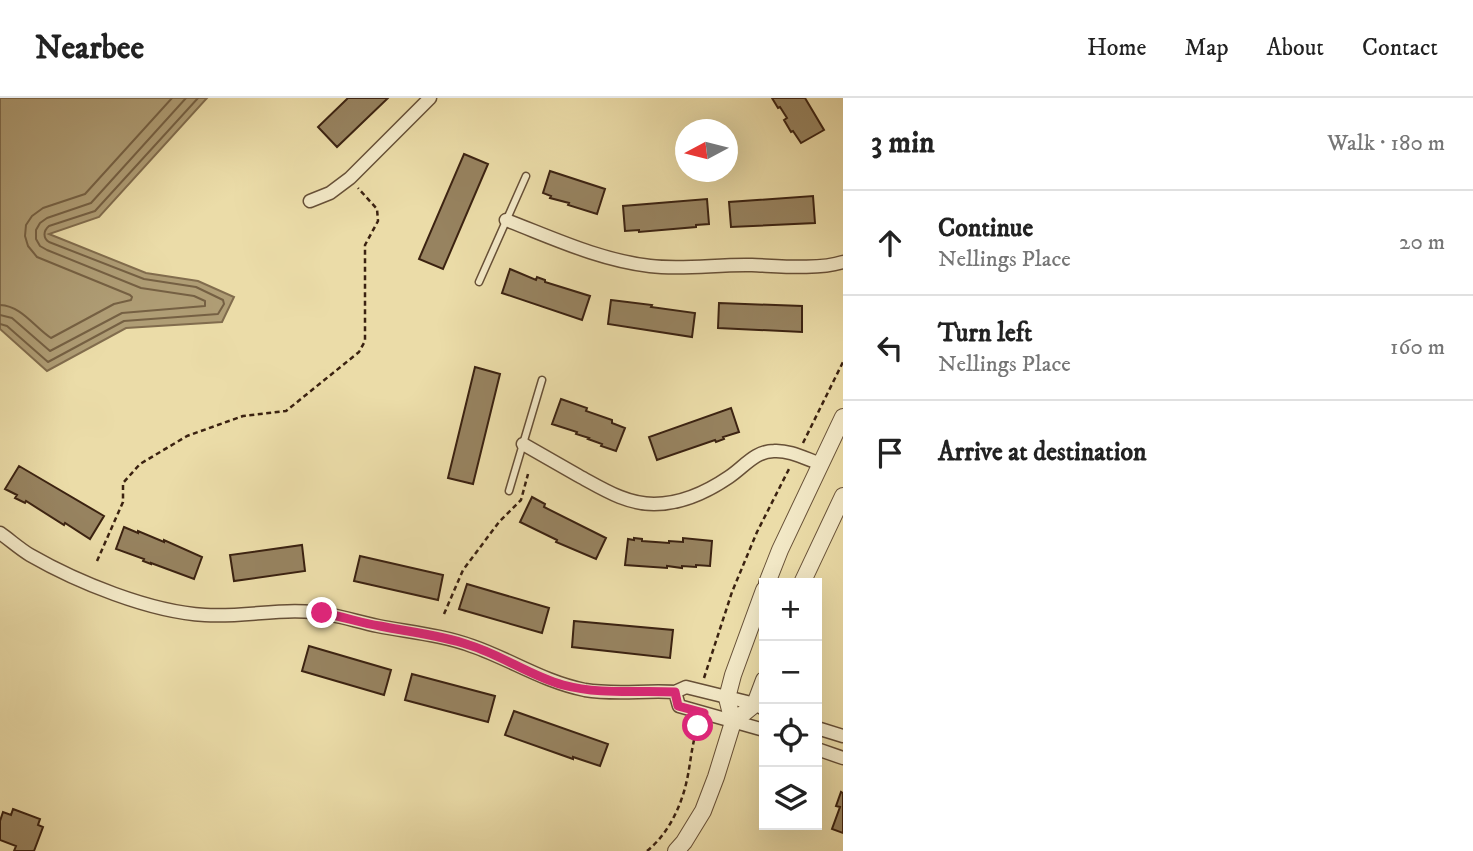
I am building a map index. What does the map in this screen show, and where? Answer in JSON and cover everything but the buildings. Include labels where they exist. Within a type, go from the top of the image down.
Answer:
[{"type":"street","points":[[310,201],[330,193],[350,178],[430,98]]},
{"type":"street","points":[[506,220],[596,255],[651,266],[795,266],[833,265],[843,261]]},
{"type":"street","points":[[769,578],[843,417]]},
{"type":"street","points":[[523,444],[616,496],[652,505],[687,499],[709,489],[759,454],[771,450],[783,451],[821,464]]},
{"type":"street","points":[[804,578],[843,496]]},
{"type":"street","points":[[0,533],[27,554],[45,563],[102,588],[169,610],[232,616],[297,610],[328,614],[469,645],[561,685],[614,693],[675,692],[686,687],[759,706]]},
{"type":"street","points":[[676,851],[703,811],[716,777],[733,722],[727,698],[759,604]]},
{"type":"street","points":[[675,692],[678,706],[759,729]]},
{"type":"street","points":[[733,722],[759,706]]},
{"type":"street","points":[[822,729],[843,736]]},
{"type":"street","points":[[822,751],[843,758]]},
{"type":"lane","points":[[479,282],[526,176]]},
{"type":"lane","points":[[509,491],[542,380]]},
{"type":"path","points":[[97,561],[123,502],[123,483],[140,464],[187,436],[220,424],[243,416],[286,411],[359,352],[365,341],[365,246],[377,221],[377,209],[350,178]]},
{"type":"path","points":[[707,693],[704,680],[732,592],[757,532],[843,362]]},
{"type":"path","points":[[444,614],[463,570],[499,522],[521,500],[528,474]]},
{"type":"path","points":[[647,851],[678,810],[687,783],[691,750],[704,713]]},
{"type":"water","points":[[0,98],[207,98],[99,217],[49,234],[146,273],[198,281],[234,297],[222,322],[126,328],[47,371],[0,329]]},
{"type":"route","points":[[322,613],[469,645],[561,685],[614,693],[675,692],[678,706],[704,713],[698,726]]}]
